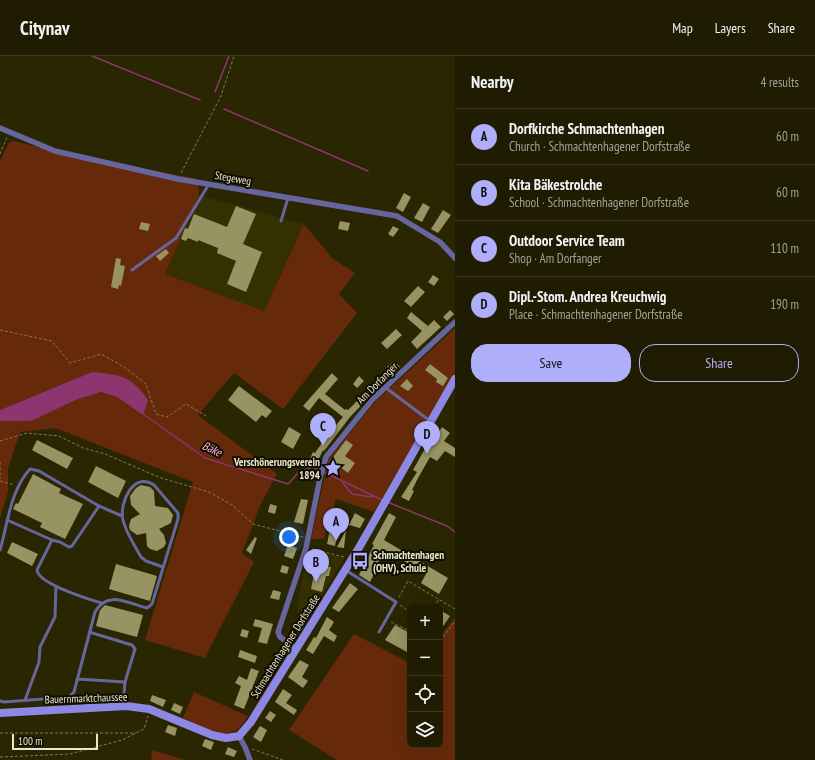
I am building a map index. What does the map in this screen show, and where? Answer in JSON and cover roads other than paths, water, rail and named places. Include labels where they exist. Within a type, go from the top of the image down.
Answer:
[{"type":"main road","name":"Schmachtenhagener Dorfstraße","points":[[239,736],[251,722],[352,559],[455,379]]},
{"type":"main road","name":"Bauernmarktchaussee","points":[[0,713],[123,706],[150,709],[212,735],[226,738],[239,736]]},
{"type":"street","name":"Stegeweg","points":[[0,128],[55,151],[178,179],[397,216],[440,242],[455,258]]},
{"type":"street","name":"Am Dorfanger","points":[[296,648],[280,637],[278,632],[306,548],[322,465],[326,457],[372,400],[455,322]]},
{"type":"street","points":[[239,736],[250,760]]},
{"type":"lane","points":[[132,270],[176,238],[209,184]]},
{"type":"lane","points":[[281,220],[288,198]]},
{"type":"lane","points":[[386,388],[430,422]]},
{"type":"lane","points":[[0,550],[7,520],[18,487],[22,478],[30,469],[39,471],[99,506],[122,516]]},
{"type":"lane","points":[[0,701],[69,698],[74,692],[95,612],[101,603],[112,599],[150,607],[163,567],[178,519],[178,513],[154,485],[149,482],[139,482],[131,486],[122,516],[124,525],[141,557],[146,561],[163,567]]},
{"type":"lane","points":[[7,520],[69,547],[72,546],[99,506]]},
{"type":"lane","points":[[52,540],[38,566],[37,574],[56,586],[101,603]]},
{"type":"lane","points":[[345,570],[396,602],[379,632]]},
{"type":"lane","points":[[25,700],[39,662],[40,647],[54,617],[56,586]]},
{"type":"lane","points":[[90,632],[132,645],[135,649],[125,682],[123,706]]},
{"type":"lane","points":[[77,679],[125,682]]},
{"type":"waterway","points":[[92,56],[200,100]]},
{"type":"waterway","points":[[215,92],[229,56]]},
{"type":"waterway","points":[[224,109],[368,171]]},
{"type":"waterway","name":"Bäke","points":[[142,413],[205,458],[288,484],[299,472],[313,467],[321,471]]},
{"type":"waterway","name":"Bäke","points":[[324,472],[382,500]]},
{"type":"waterway","points":[[343,483],[352,494],[372,497]]},
{"type":"waterway","name":"Bäke","points":[[387,502],[447,526],[455,532]]},
{"type":"place","name":"Outdoor Service Team","points":[[323,446]]},
{"type":"place","name":"Dipl.-Stom. Andrea Kreuchwig","points":[[427,454]]},
{"type":"place","name":"Verschönerungsverein 1894","points":[[333,468]]},
{"type":"place","name":"Dorfkirche Schmachtenhagen","points":[[336,541]]},
{"type":"place","name":"Schmachtenhagen (OHV), Schule","points":[[360,561]]},
{"type":"place","name":"Kita Bäkestrolche","points":[[316,582]]}]
